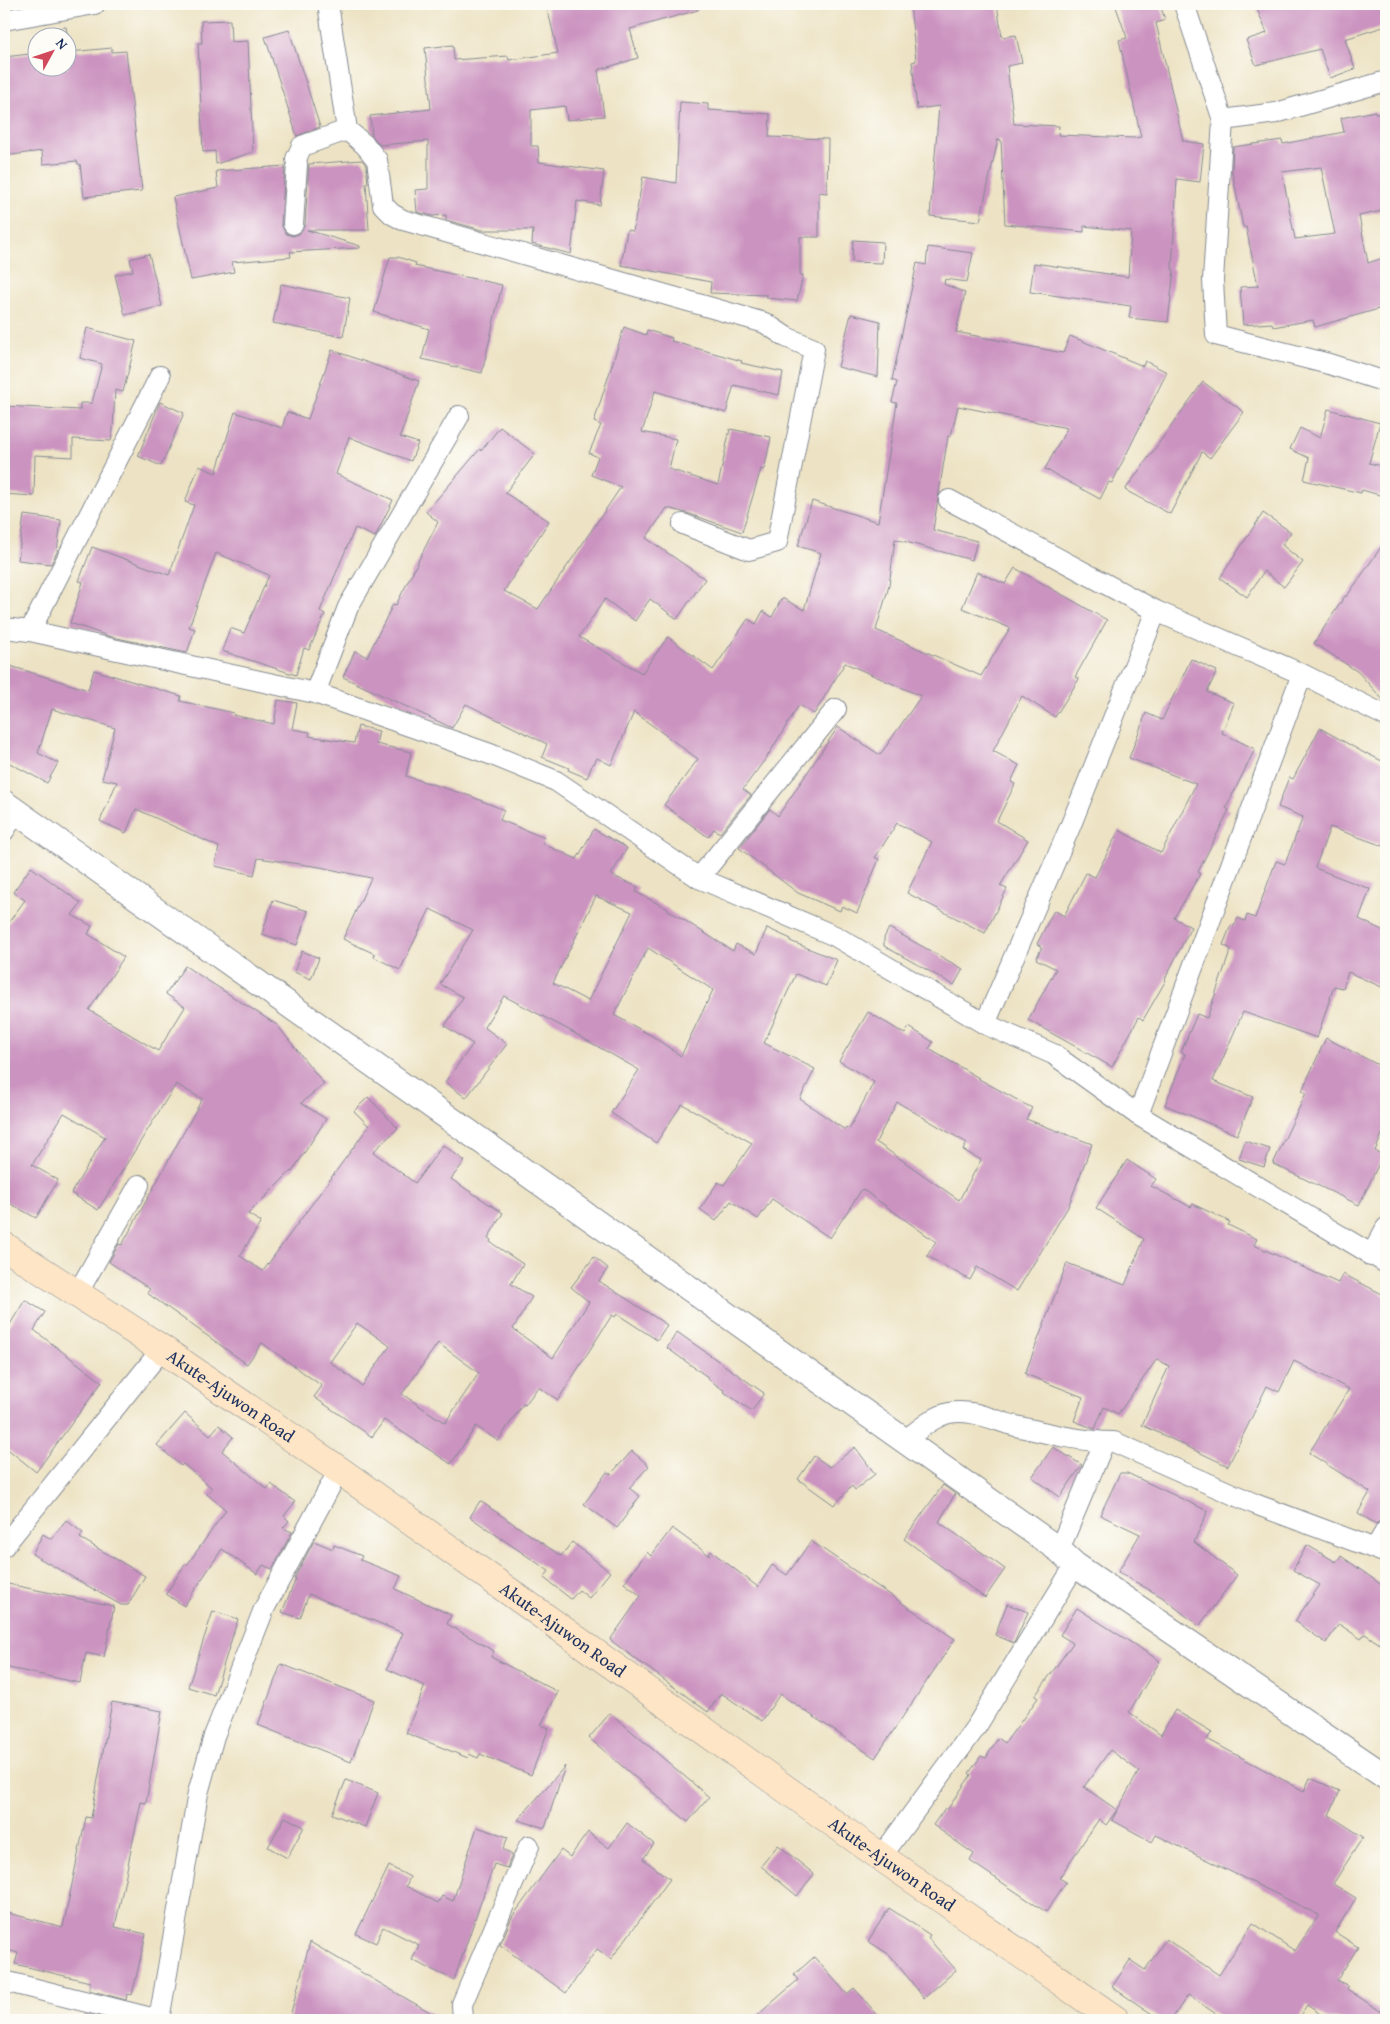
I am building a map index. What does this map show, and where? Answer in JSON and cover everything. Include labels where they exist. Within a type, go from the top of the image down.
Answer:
[{"type":"main road","name":"Akute-Ajuwon Road","points":[[4,1246],[162,1349],[339,1470],[881,1857],[1115,2020]]},
{"type":"street","points":[[4,20],[95,4]]},
{"type":"street","points":[[328,4],[347,130],[365,145],[377,160],[383,205],[392,214],[403,220],[765,323],[786,337],[814,348],[777,542],[749,550],[683,524]]},
{"type":"street","points":[[1184,4],[1223,120],[1213,280],[1216,335],[1329,364],[1386,382]]},
{"type":"street","points":[[1223,120],[1276,113],[1386,81]]},
{"type":"street","points":[[293,224],[296,159],[302,146],[347,130]]},
{"type":"street","points":[[30,631],[160,376]]},
{"type":"street","points":[[315,693],[348,607],[459,416]]},
{"type":"street","points":[[948,500],[1156,611],[1302,674],[1386,716]]},
{"type":"street","points":[[984,1024],[1070,827],[1156,611]]},
{"type":"street","points":[[4,628],[30,631],[315,693],[490,754],[556,781],[699,878],[835,936],[984,1024],[1053,1054],[1138,1115],[1379,1260],[1386,1228]]},
{"type":"street","points":[[1138,1115],[1302,674]]},
{"type":"street","points":[[699,878],[836,709]]},
{"type":"street","points":[[8,815],[904,1441],[1067,1558],[1386,1777]]},
{"type":"street","points":[[77,1294],[139,1185]]},
{"type":"street","points":[[4,1546],[162,1349]]},
{"type":"street","points":[[904,1441],[935,1419],[948,1413],[963,1411],[1016,1426],[1099,1442],[1114,1442],[1256,1504],[1381,1550],[1386,1530]]},
{"type":"street","points":[[881,1857],[976,1727],[1067,1558],[1101,1450],[1099,1442]]},
{"type":"street","points":[[4,1981],[159,2020],[198,1793],[214,1736],[264,1609],[339,1470]]},
{"type":"street","points":[[463,2020],[462,2004],[529,1846]]},
{"type":"building","points":[[564,4],[697,4],[698,10],[630,29],[638,58],[598,70],[604,116],[567,120],[565,106],[531,110],[531,146],[538,146],[539,162],[604,171],[600,205],[577,201],[571,254],[532,244],[533,230],[482,230],[446,220],[446,215],[433,216],[417,212],[415,190],[428,189],[428,141],[380,145],[372,136],[370,116],[431,109],[425,48],[453,45],[454,60],[508,56],[509,60],[558,53],[547,7]]},
{"type":"building","points":[[910,4],[997,4],[1002,37],[1016,35],[1022,63],[1007,66],[1014,124],[1059,126],[1058,135],[1134,138],[1141,137],[1119,40],[1127,38],[1115,4],[1160,4],[1165,20],[1156,23],[1183,141],[1204,144],[1200,182],[1177,179],[1172,269],[1174,270],[1168,322],[1129,318],[1131,306],[1030,292],[1034,263],[1128,277],[1131,231],[1084,226],[1084,232],[1005,224],[1001,140],[998,139],[980,221],[930,216],[939,106],[917,109],[912,62],[916,61]]},
{"type":"building","points":[[1255,4],[1386,4],[1386,26],[1345,39],[1355,69],[1330,78],[1320,49],[1256,65],[1246,40],[1267,33]]},
{"type":"building","points":[[230,20],[231,42],[248,41],[253,152],[216,164],[215,151],[203,152],[198,43],[202,43],[201,21]]},
{"type":"building","points":[[289,30],[320,127],[297,136],[265,37]]},
{"type":"building","points":[[112,48],[112,52],[126,51],[142,191],[84,197],[80,164],[77,161],[43,164],[42,151],[4,156],[4,57],[28,54],[28,78],[78,78],[78,51]]},
{"type":"building","points":[[680,102],[708,104],[708,110],[770,114],[769,137],[828,139],[827,193],[819,192],[819,237],[800,237],[800,275],[803,275],[797,301],[767,298],[767,295],[710,293],[711,282],[621,265],[627,230],[633,231],[643,177],[676,183]]},
{"type":"building","points":[[1375,111],[1376,114],[1386,112],[1386,210],[1359,216],[1368,263],[1386,257],[1386,307],[1315,327],[1313,320],[1273,327],[1272,323],[1243,325],[1240,287],[1258,286],[1246,227],[1243,227],[1232,171],[1233,147],[1282,140],[1283,144],[1344,132],[1341,118]],"holes":[[[1321,167],[1335,234],[1295,239],[1282,172]]]},
{"type":"building","points":[[362,160],[366,165],[368,183],[366,183],[369,230],[307,230],[360,246],[360,248],[290,252],[291,257],[232,262],[234,272],[191,280],[173,197],[218,188],[216,171],[285,166],[281,224],[286,234],[293,236],[299,234],[305,225],[309,164]]},
{"type":"building","points":[[853,240],[883,242],[882,263],[852,262]]},
{"type":"building","points":[[928,247],[973,253],[967,282],[945,279],[944,284],[965,293],[956,332],[1063,353],[1070,336],[1143,366],[1145,361],[1167,372],[1112,483],[1109,482],[1100,499],[1045,469],[1067,428],[958,406],[951,436],[948,436],[933,530],[977,541],[972,560],[895,539],[889,586],[876,630],[981,676],[1010,628],[962,608],[977,572],[1005,584],[1015,568],[1107,620],[1075,677],[1079,679],[1055,717],[1022,696],[993,751],[1019,765],[1011,782],[1015,784],[997,821],[1028,840],[1000,886],[1007,889],[985,933],[907,893],[932,842],[897,823],[875,858],[879,859],[857,913],[842,906],[840,911],[798,893],[739,848],[770,809],[778,816],[838,727],[880,755],[921,696],[845,663],[814,714],[799,705],[767,757],[743,789],[751,795],[720,833],[714,829],[708,837],[664,805],[698,759],[634,712],[611,765],[597,758],[587,778],[542,757],[547,744],[466,704],[452,728],[343,677],[355,651],[367,657],[393,604],[396,605],[438,522],[426,512],[500,427],[535,454],[505,493],[549,521],[504,591],[538,609],[621,487],[591,475],[598,457],[589,453],[601,425],[594,422],[624,327],[646,335],[647,330],[672,338],[671,341],[742,361],[741,363],[783,372],[779,395],[734,385],[726,413],[655,391],[642,432],[676,439],[669,469],[718,485],[730,429],[771,437],[764,470],[761,469],[742,532],[667,508],[646,538],[705,579],[677,619],[650,599],[635,621],[605,599],[579,637],[642,673],[668,637],[713,670],[748,619],[756,624],[763,611],[772,617],[782,598],[804,610],[821,553],[798,546],[812,501],[878,522],[897,403],[892,402],[897,382],[892,380],[917,263],[926,265]]},
{"type":"building","points":[[149,254],[162,306],[125,315],[115,275],[133,271],[130,259]]},
{"type":"building","points":[[390,257],[398,257],[416,263],[415,266],[502,285],[482,373],[422,359],[429,329],[374,312]]},
{"type":"building","points":[[281,284],[350,298],[343,337],[273,323]]},
{"type":"building","points":[[851,314],[880,321],[878,377],[838,367]]},
{"type":"building","points":[[87,328],[136,341],[123,392],[115,390],[111,441],[73,439],[73,457],[35,455],[34,496],[4,494],[4,406],[80,410],[80,403],[92,403],[102,364],[80,358]]},
{"type":"building","points":[[332,350],[419,381],[400,437],[418,443],[411,461],[349,437],[336,474],[393,500],[375,537],[355,528],[320,611],[325,614],[309,650],[304,648],[296,675],[222,651],[230,628],[244,633],[269,575],[216,553],[189,627],[195,629],[187,653],[108,636],[70,623],[83,582],[79,581],[92,547],[169,575],[194,505],[185,502],[199,466],[216,473],[235,412],[282,428],[287,412],[308,419]]},
{"type":"building","points":[[1203,382],[1244,412],[1210,458],[1202,452],[1170,514],[1125,490]]},
{"type":"building","points":[[160,402],[184,413],[161,466],[138,456]]},
{"type":"building","points":[[1328,409],[1380,423],[1369,463],[1386,467],[1386,482],[1383,496],[1362,490],[1361,493],[1304,480],[1309,458],[1290,449],[1300,428],[1320,438]]},
{"type":"building","points":[[1263,513],[1291,532],[1282,545],[1303,562],[1284,587],[1264,571],[1247,597],[1220,578]]},
{"type":"building","points":[[24,515],[61,520],[57,552],[51,564],[18,560]]},
{"type":"building","points":[[1386,540],[1386,703],[1358,672],[1314,643],[1345,596],[1347,596]]},
{"type":"building","points":[[1191,659],[1217,671],[1207,692],[1234,703],[1222,733],[1255,749],[1226,808],[1229,810],[1198,872],[1200,874],[1174,918],[1191,927],[1166,980],[1143,1020],[1139,1017],[1112,1067],[1028,1020],[1056,969],[1036,959],[1042,947],[1037,944],[1054,910],[1064,916],[1086,873],[1095,877],[1119,830],[1161,853],[1196,784],[1129,758],[1146,713],[1162,720]]},
{"type":"building","points":[[4,664],[88,690],[94,670],[181,696],[180,701],[274,724],[278,700],[297,703],[292,729],[310,732],[309,736],[354,743],[358,726],[379,731],[376,744],[411,752],[406,776],[470,796],[504,810],[500,820],[545,838],[543,844],[577,859],[594,829],[627,848],[611,875],[638,887],[636,892],[668,909],[733,951],[736,944],[756,954],[767,928],[791,939],[790,941],[837,960],[826,986],[796,974],[764,1043],[815,1069],[800,1099],[845,1130],[846,1127],[849,1129],[874,1082],[839,1061],[868,1012],[905,1034],[909,1027],[933,1042],[929,1049],[1032,1108],[1026,1119],[1092,1144],[1068,1207],[1017,1291],[977,1267],[970,1280],[927,1256],[936,1242],[862,1189],[830,1238],[772,1199],[758,1219],[731,1201],[716,1221],[700,1209],[718,1182],[724,1185],[752,1143],[682,1104],[656,1143],[611,1113],[639,1070],[504,996],[484,1027],[507,1044],[466,1098],[445,1082],[473,1044],[445,1026],[463,997],[440,984],[473,930],[430,909],[400,970],[374,957],[375,954],[343,939],[371,878],[320,867],[258,858],[254,875],[215,866],[219,847],[136,809],[126,833],[100,821],[117,782],[102,779],[115,728],[52,709],[38,753],[58,763],[47,783],[4,760]],"holes":[[[596,896],[632,912],[588,1001],[553,983]],[[648,948],[713,990],[681,1056],[652,1036],[614,1015]],[[897,1102],[967,1143],[963,1150],[981,1160],[959,1200],[876,1142]]]},
{"type":"building","points":[[1320,728],[1386,763],[1386,847],[1330,827],[1315,868],[1370,889],[1359,919],[1386,932],[1386,989],[1348,972],[1343,988],[1334,986],[1317,1038],[1243,1012],[1213,1081],[1253,1097],[1237,1135],[1165,1105],[1185,1054],[1181,1052],[1197,1014],[1207,1018],[1231,949],[1223,945],[1231,925],[1234,926],[1238,918],[1245,921],[1247,915],[1255,918],[1276,861],[1285,864],[1303,817],[1278,807],[1289,777],[1293,779]]},
{"type":"building","points":[[31,867],[81,903],[72,915],[92,926],[88,934],[124,957],[89,1010],[158,1051],[185,1007],[166,994],[185,966],[277,1025],[324,1084],[301,1103],[326,1119],[292,1172],[248,1214],[261,1222],[240,1256],[263,1271],[369,1126],[354,1111],[368,1097],[398,1128],[373,1152],[415,1183],[443,1145],[465,1161],[451,1179],[503,1213],[488,1238],[491,1240],[490,1242],[523,1264],[511,1284],[532,1297],[513,1329],[553,1358],[589,1302],[571,1287],[594,1257],[608,1268],[599,1281],[667,1325],[657,1340],[617,1314],[615,1317],[612,1315],[558,1400],[538,1387],[525,1405],[523,1404],[498,1441],[476,1426],[451,1464],[384,1420],[372,1437],[314,1397],[322,1386],[262,1343],[247,1364],[147,1293],[150,1289],[109,1262],[119,1244],[122,1245],[202,1099],[176,1084],[98,1210],[71,1193],[105,1137],[64,1113],[32,1165],[58,1180],[36,1218],[4,1200],[4,929],[25,900],[13,892]],"holes":[[[357,1323],[390,1346],[362,1386],[330,1362]],[[438,1343],[479,1373],[445,1423],[402,1394]]]},
{"type":"building","points":[[273,900],[308,911],[297,945],[262,934]]},
{"type":"building","points":[[889,928],[963,969],[954,985],[884,946],[884,938]]},
{"type":"building","points":[[302,951],[319,958],[311,979],[294,972]]},
{"type":"building","points":[[1326,1038],[1386,1069],[1386,1125],[1375,1151],[1383,1155],[1359,1205],[1273,1164],[1306,1093],[1302,1091]]},
{"type":"building","points":[[1245,1141],[1270,1149],[1264,1167],[1239,1159]]},
{"type":"building","points":[[1127,1160],[1156,1179],[1151,1186],[1191,1207],[1193,1204],[1230,1222],[1228,1225],[1257,1239],[1254,1245],[1338,1283],[1343,1274],[1386,1296],[1386,1514],[1384,1519],[1376,1524],[1358,1513],[1370,1492],[1309,1453],[1349,1389],[1294,1361],[1279,1392],[1267,1386],[1228,1466],[1142,1425],[1169,1366],[1157,1359],[1118,1414],[1104,1407],[1095,1429],[1074,1421],[1083,1397],[1025,1374],[1067,1263],[1125,1285],[1144,1239],[1096,1208]]},
{"type":"building","points":[[25,1300],[45,1312],[34,1330],[102,1382],[36,1472],[4,1446],[4,1334]]},
{"type":"building","points":[[677,1332],[764,1393],[752,1411],[667,1348]]},
{"type":"building","points":[[185,1413],[210,1435],[219,1425],[233,1437],[222,1451],[267,1489],[271,1484],[295,1502],[284,1516],[289,1521],[283,1528],[292,1532],[272,1569],[263,1565],[257,1574],[222,1549],[184,1606],[166,1594],[185,1564],[187,1565],[226,1510],[207,1494],[212,1488],[183,1464],[181,1466],[157,1445]]},
{"type":"building","points":[[855,1447],[875,1474],[855,1490],[852,1486],[834,1505],[798,1479],[814,1456],[830,1467]]},
{"type":"building","points":[[1053,1447],[1082,1465],[1060,1497],[1032,1477]]},
{"type":"building","points":[[632,1451],[649,1466],[629,1488],[640,1496],[617,1528],[584,1504],[607,1472],[611,1474]]},
{"type":"building","points":[[1120,1473],[1127,1473],[1208,1511],[1194,1542],[1237,1575],[1199,1626],[1162,1597],[1118,1572],[1140,1534],[1100,1515]]},
{"type":"building","points":[[943,1485],[955,1494],[939,1522],[1005,1569],[985,1598],[904,1539]]},
{"type":"building","points":[[480,1501],[561,1556],[572,1542],[610,1572],[589,1598],[579,1590],[571,1599],[544,1578],[549,1571],[470,1517]]},
{"type":"building","points":[[66,1520],[83,1533],[80,1538],[145,1576],[128,1605],[121,1605],[32,1554],[43,1534],[51,1539]]},
{"type":"building","points":[[672,1528],[709,1555],[711,1551],[758,1587],[772,1565],[787,1575],[811,1541],[955,1639],[875,1758],[780,1694],[762,1721],[721,1693],[708,1712],[610,1640],[641,1596],[624,1583],[647,1552],[651,1556]]},
{"type":"building","points":[[314,1541],[333,1549],[334,1545],[362,1556],[360,1560],[401,1576],[395,1589],[451,1615],[447,1624],[494,1651],[491,1657],[558,1692],[541,1725],[549,1728],[531,1775],[480,1754],[478,1758],[469,1754],[468,1758],[406,1733],[425,1686],[387,1669],[403,1633],[309,1594],[300,1618],[282,1612],[296,1579],[294,1579]]},
{"type":"building","points":[[1307,1545],[1336,1562],[1341,1556],[1386,1588],[1386,1648],[1365,1634],[1361,1639],[1339,1624],[1326,1643],[1295,1621],[1320,1585],[1293,1570]]},
{"type":"building","points":[[8,1584],[114,1606],[104,1657],[86,1653],[80,1683],[4,1667],[4,1606]]},
{"type":"building","points":[[1007,1604],[1028,1612],[1014,1643],[995,1635]]},
{"type":"building","points":[[1077,1608],[1160,1661],[1129,1712],[1161,1735],[1175,1710],[1212,1732],[1207,1739],[1304,1791],[1310,1778],[1340,1791],[1329,1815],[1363,1837],[1333,1884],[1356,1898],[1335,1932],[1358,1947],[1337,1980],[1349,1987],[1347,1989],[1386,2015],[1386,2020],[1329,2020],[1307,2005],[1297,2020],[1225,2020],[1188,1995],[1171,2020],[1161,2020],[1112,1987],[1130,1960],[1145,1970],[1166,1939],[1219,1975],[1253,1923],[1295,1951],[1319,1915],[1156,1835],[1152,1842],[1112,1820],[1139,1771],[1110,1750],[1084,1787],[1117,1810],[1106,1825],[1099,1819],[1059,1878],[1066,1882],[1046,1912],[970,1861],[974,1854],[933,1825],[945,1808],[947,1810],[971,1775],[969,1773],[981,1756],[986,1758],[998,1738],[1005,1743],[1038,1698],[1035,1696],[1073,1643],[1060,1635]]},
{"type":"building","points":[[213,1611],[238,1619],[214,1695],[188,1687]]},
{"type":"building","points":[[281,1664],[374,1700],[351,1762],[258,1725]]},
{"type":"building","points":[[112,1702],[162,1711],[146,1803],[141,1802],[115,1927],[146,1934],[132,1995],[127,1994],[126,2000],[89,1990],[90,1982],[15,1964],[18,1953],[4,1949],[4,1912],[63,1927],[86,1817],[91,1818]]},
{"type":"building","points":[[610,1713],[709,1797],[688,1822],[589,1738]]},
{"type":"building","points":[[565,1766],[545,1828],[518,1820]]},
{"type":"building","points":[[346,1780],[378,1793],[365,1827],[332,1814]]},
{"type":"building","points":[[285,1817],[304,1827],[287,1858],[268,1847]]},
{"type":"building","points":[[627,1823],[654,1844],[643,1859],[670,1879],[611,1959],[597,1949],[566,1993],[500,1945],[512,1917],[561,1850],[570,1857],[588,1832],[609,1848]]},
{"type":"building","points":[[477,1827],[508,1837],[503,1849],[512,1855],[507,1868],[494,1864],[454,1980],[412,1960],[419,1945],[383,1927],[376,1943],[356,1934],[389,1866],[410,1877],[406,1886],[438,1903],[442,1896],[453,1901]]},
{"type":"building","points":[[778,1845],[814,1874],[797,1896],[761,1866]]},
{"type":"building","points":[[889,1908],[930,1935],[928,1938],[956,1970],[924,1998],[890,1955],[868,1941]]},
{"type":"building","points":[[310,1942],[405,1998],[444,2020],[289,2020]]},
{"type":"building","points":[[814,1957],[847,1994],[854,1988],[882,2020],[752,2020],[798,1980],[794,1975]]},
{"type":"building","points":[[85,2014],[111,2020],[83,2020]]}]
